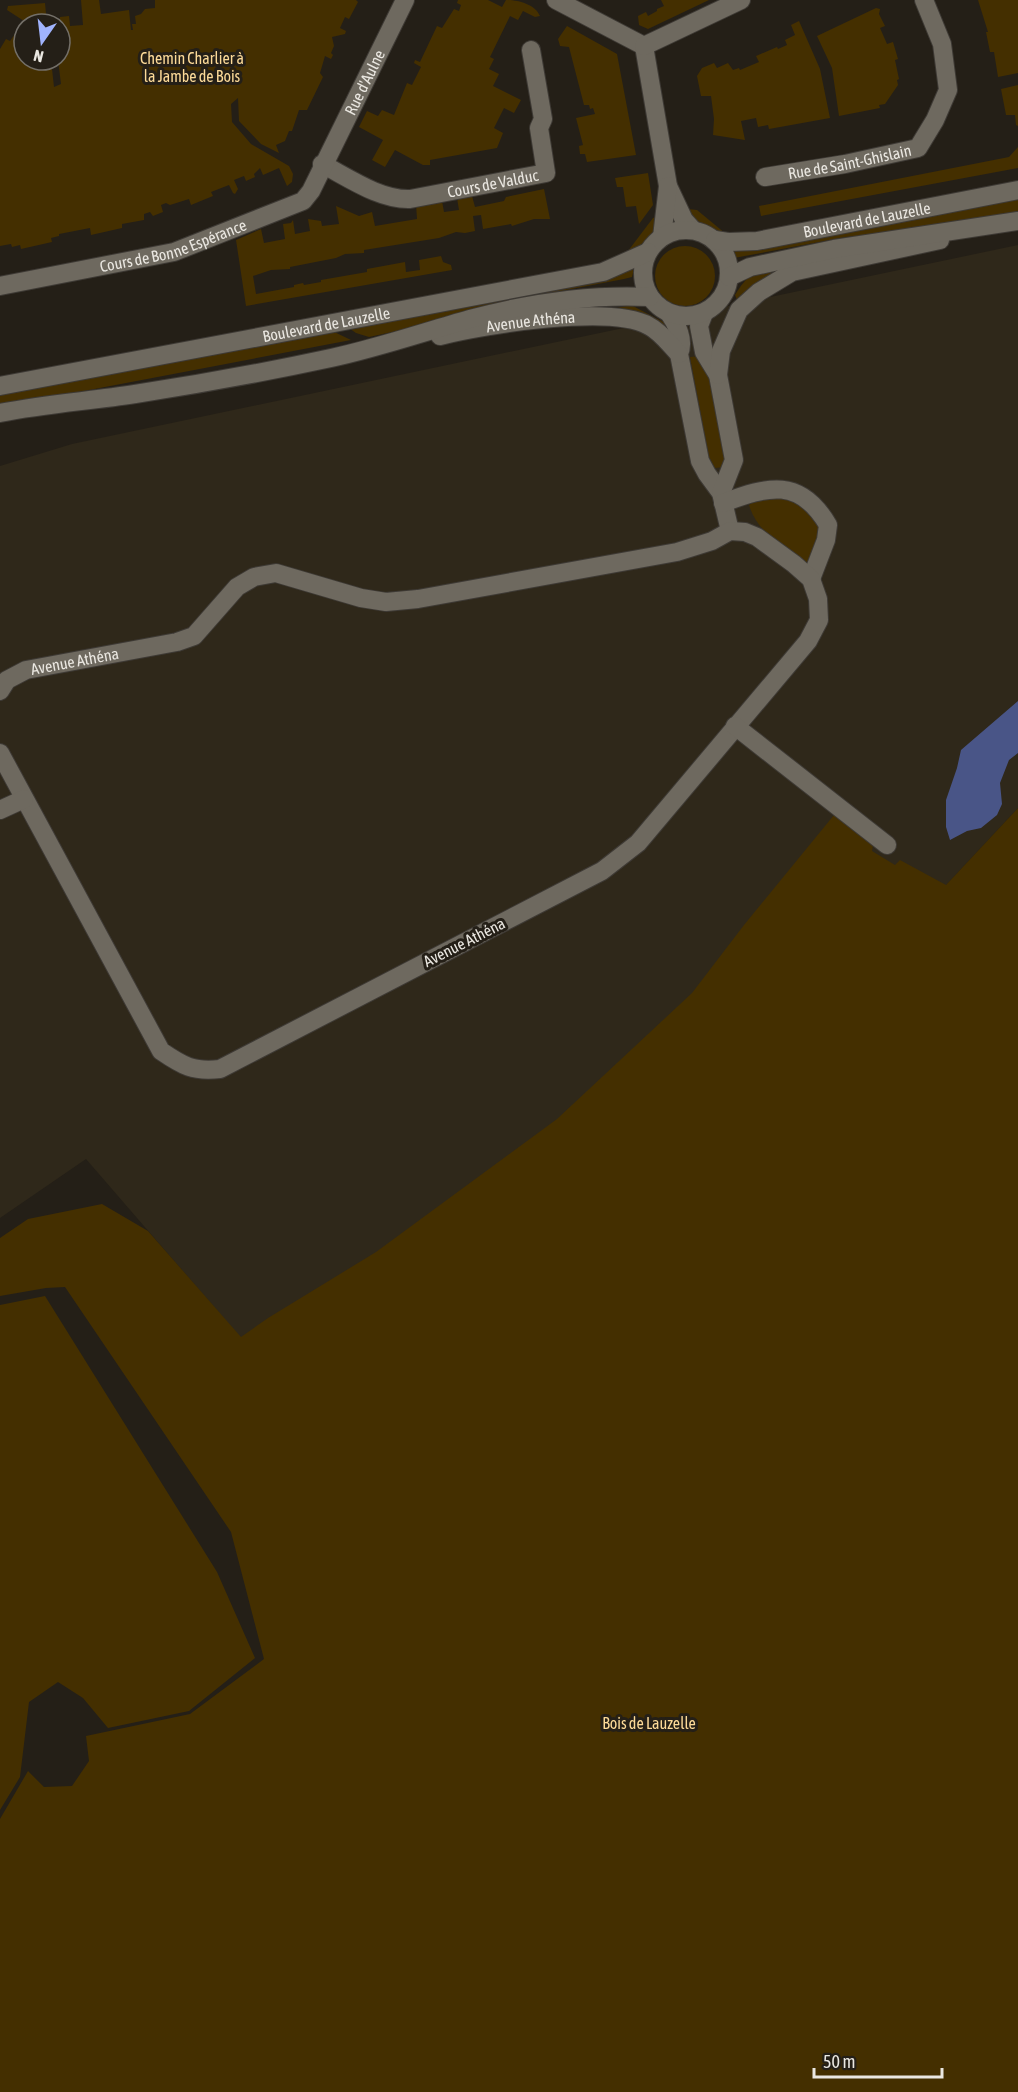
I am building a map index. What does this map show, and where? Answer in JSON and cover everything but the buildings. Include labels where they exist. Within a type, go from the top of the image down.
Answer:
[{"type":"street","name":"Rue d'Aulne","points":[[322,164],[405,0]]},
{"type":"street","points":[[556,0],[644,46]]},
{"type":"street","points":[[644,46],[741,0]]},
{"type":"street","name":"Rue de Saint-Ghislain","points":[[765,177],[845,164],[918,148],[935,120],[948,90],[942,44],[924,0]]},
{"type":"street","points":[[644,46],[667,178],[684,220],[693,230]]},
{"type":"street","name":"Cours de Valduc","points":[[322,164],[378,192],[399,199],[410,199],[546,173],[539,128],[543,118],[531,50]]},
{"type":"street","name":"Cours de Bonne Espérance","points":[[0,286],[174,252],[303,201],[311,191],[322,164]]},
{"type":"street","points":[[662,237],[667,178]]},
{"type":"street","name":"Boulevard de Lauzelle","points":[[715,240],[757,241],[1018,190]]},
{"type":"street","name":"Boulevard de Lauzelle","points":[[729,278],[750,267],[834,249],[1018,221]]},
{"type":"street","points":[[693,230],[715,240],[726,255],[729,278],[726,292],[721,300],[704,313],[680,316],[658,307],[650,297],[642,274],[648,252],[662,237],[677,231],[693,230]]},
{"type":"street","points":[[722,498],[734,460],[718,375],[721,351],[739,310],[759,292],[792,272],[949,238],[969,230]]},
{"type":"street","name":"Boulevard de Lauzelle","points":[[0,386],[603,272],[648,252]]},
{"type":"street","name":"Boulevard de Lauzelle","points":[[0,413],[163,390],[330,358],[370,349],[470,319],[534,305],[597,297],[650,297]]},
{"type":"street","points":[[669,313],[679,329],[681,349],[679,354],[700,461],[722,498],[730,531],[745,532],[757,537],[811,579],[826,540],[828,525],[813,504],[799,494],[778,489],[756,490],[722,498]]},
{"type":"street","points":[[704,313],[699,326],[704,352],[718,375]]},
{"type":"street","name":"Avenue Athéna","points":[[370,349],[397,349],[462,330],[501,324],[610,316],[632,319],[650,326],[679,354]]},
{"type":"street","name":"Avenue Athéna","points":[[0,691],[7,680],[26,670],[177,642],[194,636],[237,587],[254,577],[276,573],[361,598],[386,602],[418,599],[677,552],[712,541],[730,531]]},
{"type":"street","name":"Avenue Athéna","points":[[0,753],[161,1051],[183,1066],[202,1071],[220,1069],[602,871],[638,843],[808,641],[819,620],[818,599],[811,579]]},
{"type":"street","points":[[735,726],[887,845]]},
{"type":"street","points":[[0,810],[24,799]]},
{"type":"shaded area","points":[[1018,245],[1018,808],[921,912],[310,1418],[86,1159],[0,1218],[0,466],[72,444]]},
{"type":"green space","name":"Chemin Charlier à la Jambe de Bois","points":[[81,0],[99,0],[101,14],[129,10],[131,30],[133,30],[132,24],[136,24],[135,16],[141,14],[145,9],[155,8],[155,0],[356,0],[358,2],[349,19],[345,17],[340,28],[346,31],[345,34],[332,37],[334,46],[331,53],[333,55],[331,59],[325,56],[320,73],[323,77],[307,110],[299,110],[292,131],[289,131],[285,141],[276,145],[279,153],[261,144],[239,121],[238,98],[231,104],[232,122],[251,144],[289,166],[293,174],[292,182],[287,186],[279,168],[263,175],[260,168],[254,174],[255,177],[246,181],[244,176],[234,180],[238,189],[235,194],[229,185],[211,192],[213,196],[191,205],[189,199],[170,205],[166,203],[161,205],[163,212],[153,216],[150,212],[144,214],[144,220],[122,224],[122,228],[91,235],[90,228],[59,234],[51,238],[52,242],[21,249],[20,245],[0,246],[0,49],[6,39],[10,41],[12,38],[12,72],[52,72],[54,87],[61,84],[60,72],[72,72],[72,26],[83,25]]},
{"type":"green space","points":[[458,0],[488,0],[502,7],[506,0],[516,1],[526,3],[538,12],[540,16],[535,17],[523,11],[518,20],[510,16],[490,57],[494,59],[489,69],[499,74],[493,86],[521,100],[514,113],[504,108],[494,128],[503,133],[497,148],[430,160],[430,165],[423,165],[395,150],[385,167],[372,160],[383,140],[359,127],[367,111],[378,116],[382,110],[394,115],[407,83],[412,85],[421,67],[414,63],[415,60],[420,62],[437,26],[442,28],[454,9],[459,11],[461,5],[457,3]]},
{"type":"green space","points":[[661,0],[709,0],[648,29],[639,25],[638,16],[646,12],[648,16],[657,11],[664,6]]},
{"type":"green space","points":[[978,0],[1018,0],[1018,73],[998,77],[994,52],[990,52],[986,32],[988,32]]},
{"type":"green space","points":[[45,3],[46,12],[12,13],[7,10],[8,6]]},
{"type":"green space","points":[[876,8],[880,9],[879,14],[885,26],[880,28],[887,44],[893,42],[898,59],[895,60],[898,85],[885,104],[879,105],[880,108],[839,116],[832,68],[817,36]]},
{"type":"green space","points":[[799,21],[820,69],[830,118],[769,129],[768,125],[758,127],[756,118],[741,121],[745,140],[713,135],[714,119],[711,96],[701,96],[697,76],[702,68],[714,63],[717,68],[728,63],[733,70],[739,68],[740,70],[759,62],[756,56],[787,45],[785,40],[795,35],[791,25]]},
{"type":"green space","points":[[567,26],[617,54],[636,155],[587,162],[585,154],[580,154],[579,146],[583,145],[576,118],[595,114],[593,108],[590,109],[589,105],[584,105],[569,47],[560,46],[558,39]]},
{"type":"green space","points":[[1018,85],[1018,126],[1015,115],[1006,115],[1001,89]]},
{"type":"green space","points":[[1018,147],[1018,168],[761,216],[759,206],[1009,157]]},
{"type":"green space","points":[[648,173],[653,205],[639,224],[636,206],[626,207],[623,187],[617,187],[615,178]]},
{"type":"green space","points":[[544,189],[550,219],[534,219],[512,226],[511,224],[483,229],[481,215],[473,216],[475,231],[456,232],[439,238],[364,250],[364,253],[345,254],[253,276],[256,294],[294,287],[294,285],[303,283],[304,285],[321,282],[321,280],[367,272],[367,269],[405,262],[406,272],[420,270],[419,260],[441,256],[443,262],[451,265],[452,270],[246,306],[236,240],[261,229],[264,243],[285,239],[283,224],[291,223],[293,220],[295,234],[310,231],[308,219],[321,221],[322,226],[339,224],[336,206],[359,216],[372,212],[375,226],[417,219],[416,204],[442,201],[444,212],[459,210],[457,198],[472,196],[475,207],[504,201],[506,197]]},
{"type":"green space","points":[[1018,196],[1018,213],[900,232],[846,237],[734,258],[731,251]]},
{"type":"green space","points":[[688,209],[697,210],[726,234],[714,233],[704,228]]},
{"type":"green space","points":[[658,216],[650,239],[641,246],[628,251],[653,218]]},
{"type":"green space","points":[[685,246],[706,255],[715,276],[706,297],[685,306],[664,297],[655,276],[664,255]]},
{"type":"green space","points":[[769,266],[773,278],[737,300],[735,295],[745,281],[753,273]]},
{"type":"green space","points":[[634,269],[632,277],[524,298],[443,321],[369,337],[356,333],[346,326]]},
{"type":"green space","points":[[631,305],[671,326],[674,333],[604,311]]},
{"type":"green space","points":[[326,328],[351,340],[0,407],[0,391]]},
{"type":"green space","points":[[701,356],[714,386],[729,458],[724,467],[715,468],[709,457],[690,357]]},
{"type":"green space","points":[[770,496],[801,505],[816,521],[821,529],[811,561],[806,563],[772,538],[758,523],[749,505],[756,499]]},
{"type":"green space","name":"Bois de Lauzelle","points":[[1018,808],[1018,2092],[0,2092],[0,1819],[28,1771],[44,1787],[72,1786],[89,1761],[86,1736],[190,1714],[264,1659],[231,1532],[65,1287],[0,1296],[0,1238],[28,1219],[102,1204],[148,1231],[241,1337],[376,1252],[557,1119],[692,993],[834,815],[873,845],[872,851],[895,865],[900,860],[946,885]]},
{"type":"green space","points":[[45,1296],[217,1572],[255,1658],[189,1711],[108,1728],[83,1698],[58,1682],[29,1702],[20,1777],[0,1810],[0,1305]]},
{"type":"water","points":[[1018,701],[1018,753],[1009,760],[1000,783],[1002,804],[997,815],[981,828],[967,831],[950,840],[946,827],[946,800],[961,750]]}]
